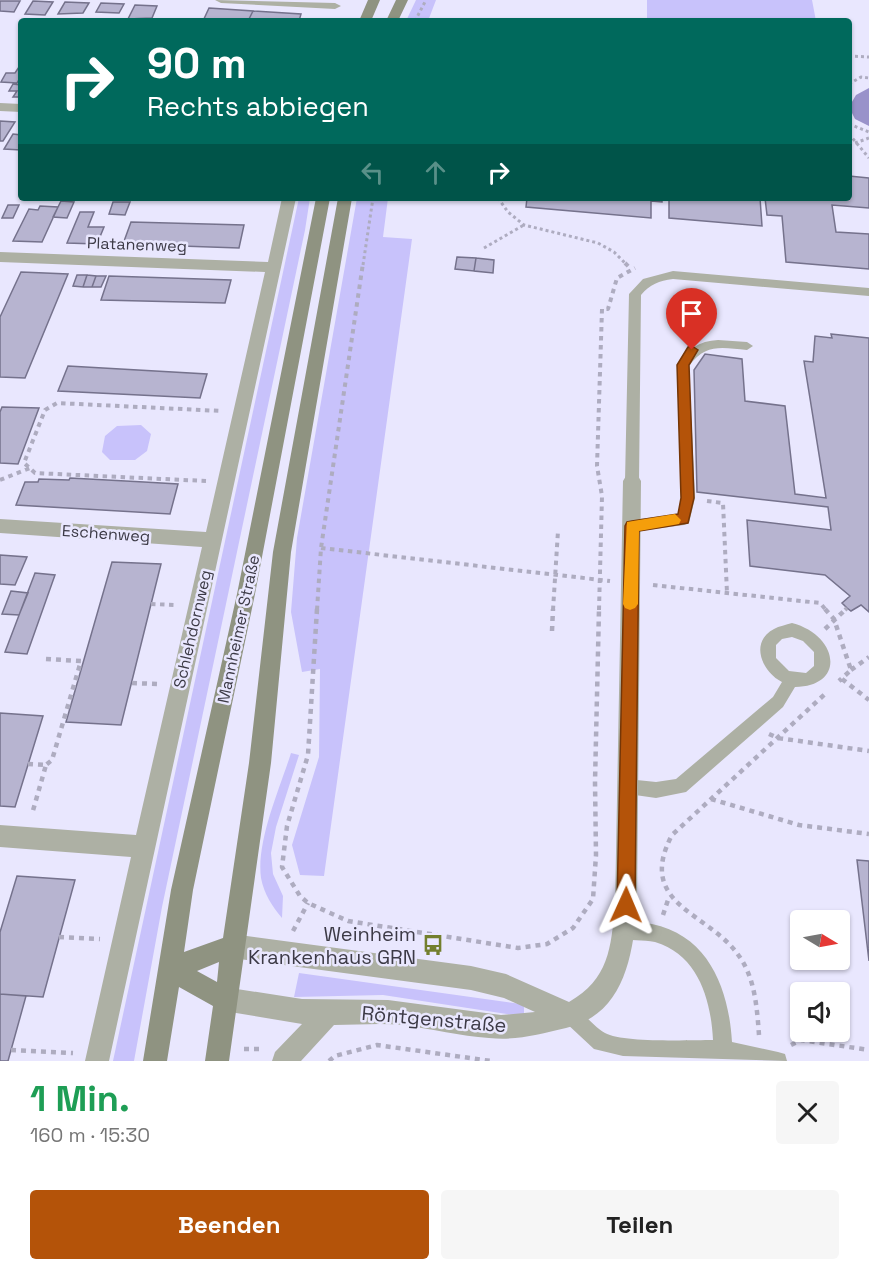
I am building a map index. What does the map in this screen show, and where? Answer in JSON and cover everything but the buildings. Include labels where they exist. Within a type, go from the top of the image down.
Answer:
[{"type":"main road","points":[[366,18],[374,0]]},
{"type":"main road","points":[[393,18],[402,0]]},
{"type":"main road","name":"Mannheimer Straße","points":[[155,1061],[182,890],[246,594],[322,201]]},
{"type":"main road","name":"Mannheimer Straße","points":[[217,1061],[231,946],[260,764],[282,552],[344,201]]},
{"type":"main road","points":[[170,969],[231,946]]},
{"type":"main road","points":[[170,969],[224,999]]},
{"type":"street","points":[[221,0],[335,3],[332,18]]},
{"type":"street","points":[[0,106],[18,108]]},
{"type":"street","name":"Schlehdornweg","points":[[98,1058],[288,201]]},
{"type":"street","name":"Platanenweg","points":[[0,257],[272,267]]},
{"type":"street","name":"Röntgenstraße","points":[[224,999],[277,1009],[329,1013],[387,1012],[502,1027],[540,1023],[571,1016],[597,997],[609,983],[624,931],[632,481]]},
{"type":"street","name":"Eschenweg","points":[[0,526],[212,540]]},
{"type":"street","points":[[0,836],[143,847]]},
{"type":"street","name":"Röntgenstraße","points":[[231,946],[471,978],[506,986],[571,1016]]},
{"type":"street","points":[[284,1061],[329,1013]]},
{"type":"lane","points":[[632,481],[635,294],[644,282],[656,277],[674,275],[869,292]]},
{"type":"lane","points":[[632,526],[684,519],[688,498],[683,365],[692,350],[707,344],[747,346]]},
{"type":"lane","points":[[792,630],[814,640],[824,660],[821,670],[814,678],[803,681],[792,680],[780,674],[771,665],[767,655],[767,644],[772,636],[781,631],[792,630]]},
{"type":"lane","points":[[627,787],[656,790],[680,786],[778,702],[792,680]]},
{"type":"lane","points":[[624,931],[657,934],[681,946],[699,963],[710,981],[718,1003],[723,1050]]},
{"type":"lane","points":[[571,1016],[601,1042],[623,1054],[723,1050],[769,1059]]},
{"type":"path","points":[[417,18],[426,0]]},
{"type":"path","points":[[852,56],[869,57]]},
{"type":"path","points":[[852,82],[861,77],[869,78]]},
{"type":"path","points":[[852,125],[869,132]]},
{"type":"path","points":[[852,138],[869,158]]},
{"type":"path","points":[[855,143],[869,138]]},
{"type":"path","points":[[374,201],[321,548],[308,755],[287,826],[282,867],[300,896],[308,903],[348,921],[518,948],[547,944],[573,928],[592,899],[596,855],[595,782],[602,496],[597,466],[602,309],[608,309]]},
{"type":"path","points":[[500,201],[508,212],[524,225],[598,243],[614,252],[631,269]]},
{"type":"path","points":[[484,248],[524,225]]},
{"type":"path","points":[[225,482],[35,473],[24,463],[45,410],[57,403],[241,412]]},
{"type":"path","points":[[0,480],[30,468]]},
{"type":"path","points":[[688,498],[723,503],[727,593]]},
{"type":"path","points":[[552,631],[558,531]]},
{"type":"path","points":[[321,548],[820,603],[834,619],[851,670]]},
{"type":"path","points":[[814,640],[847,608]]},
{"type":"path","points":[[869,657],[851,670],[672,835],[661,861],[664,883],[669,896],[680,909],[720,934],[739,955],[750,978],[769,1059],[801,1040],[869,1050]]},
{"type":"path","points":[[25,838],[46,765],[52,760],[81,661],[46,659]]},
{"type":"path","points":[[842,679],[869,700]]},
{"type":"path","points":[[778,738],[869,751]]},
{"type":"path","points":[[28,764],[46,765]]},
{"type":"path","points":[[710,799],[800,825],[869,834]]},
{"type":"path","points":[[59,937],[123,940]]},
{"type":"path","points":[[329,1061],[335,1056],[377,1045],[491,1061]]},
{"type":"path","points":[[11,1050],[98,1058]]},
{"type":"shaded area","points":[[416,0],[436,0],[429,18],[407,18]]},
{"type":"shaded area","points":[[647,0],[812,0],[815,18],[647,18]]},
{"type":"shaded area","points":[[869,88],[869,126],[855,119],[852,113],[852,102],[856,95]]},
{"type":"shaded area","points":[[298,201],[310,201],[162,907],[134,1061],[113,1061]]},
{"type":"shaded area","points":[[356,201],[388,201],[383,237],[412,239],[324,876],[300,875],[292,845],[319,757],[320,669],[302,672],[291,612],[297,538]]},
{"type":"shaded area","points":[[141,425],[151,434],[147,451],[135,460],[110,460],[102,452],[105,436],[117,426]]},
{"type":"shaded area","points":[[291,753],[299,755],[276,827],[271,853],[273,874],[283,896],[282,918],[264,889],[260,863],[265,831]]},
{"type":"shaded area","points":[[299,973],[521,1004],[524,1007],[524,1013],[520,1016],[383,995],[294,997]]},
{"type":"slow traffic","points":[[630,604],[632,526],[675,520]]},
{"type":"place","name":"Weinheim Krankenhaus GRN","points":[[433,945]]},
{"type":"route","points":[[626,905],[632,526],[684,519],[688,498],[683,365],[692,350]]}]
